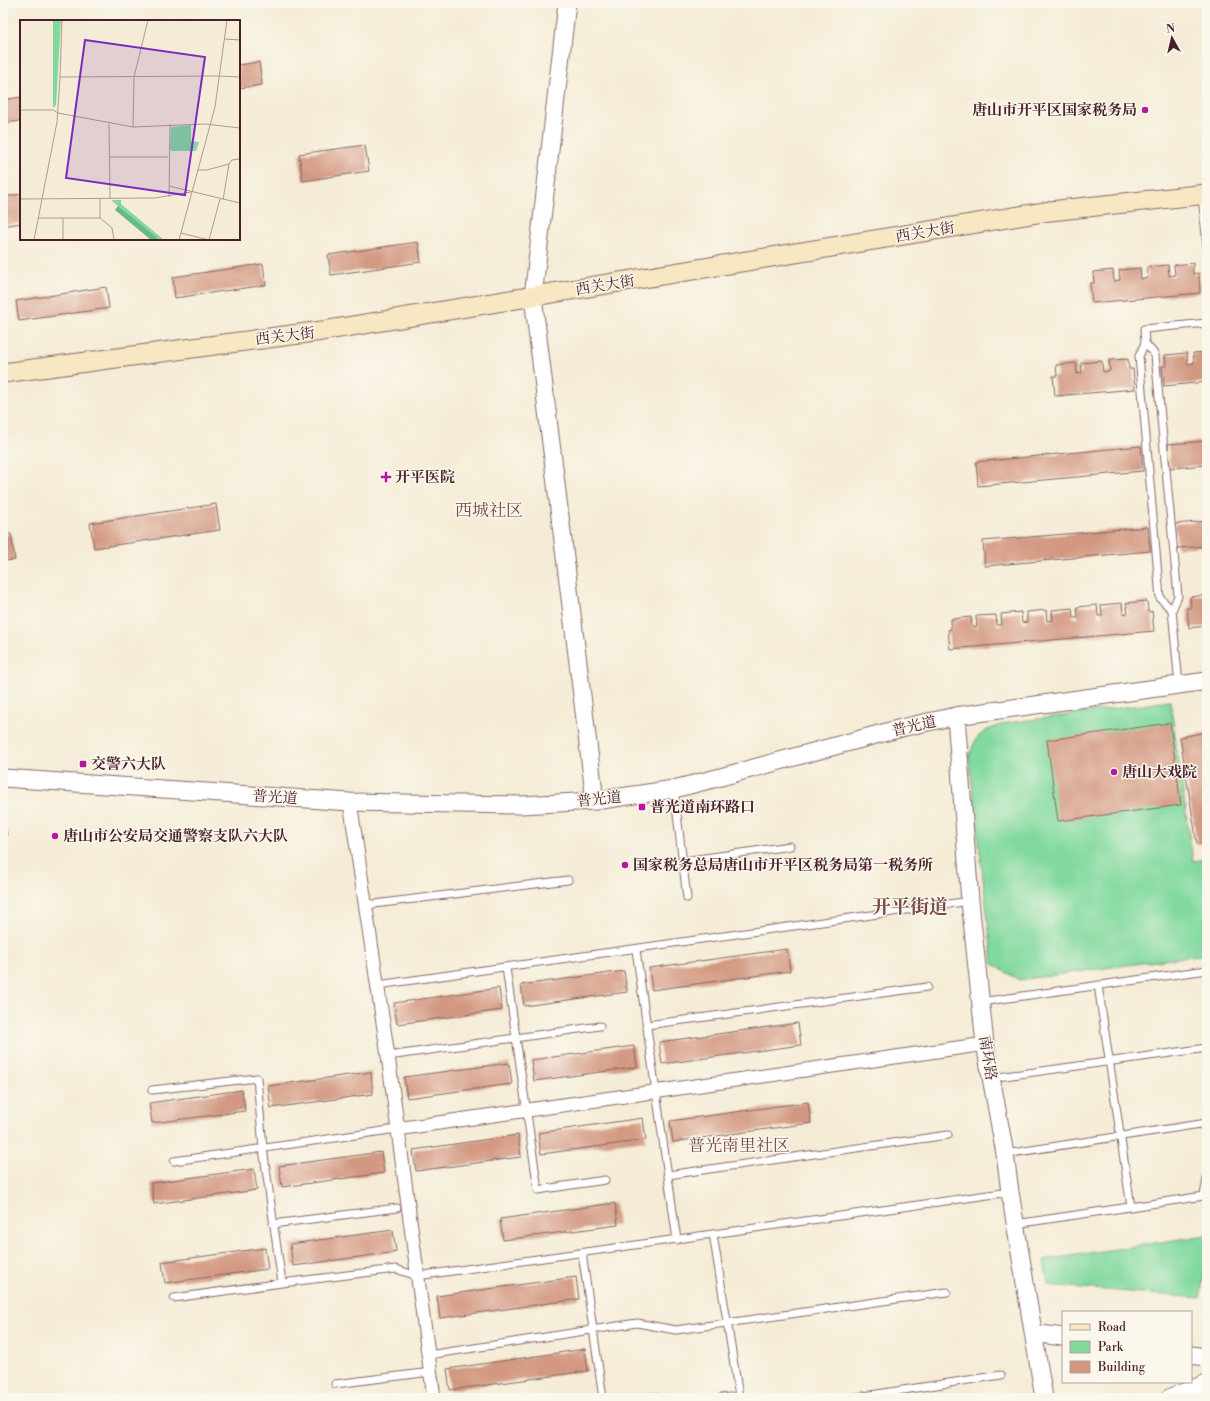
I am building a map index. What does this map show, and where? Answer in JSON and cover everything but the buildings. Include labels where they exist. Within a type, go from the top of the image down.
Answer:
[{"type":"main road","name":"西关大街","points":[[3,373],[322,331],[1050,211],[1204,194]]},
{"type":"street","points":[[567,3],[533,297],[595,801]]},
{"type":"street","name":"普光道","points":[[3,778],[350,802],[521,805],[595,801],[674,789],[905,727],[956,716],[1207,681]]},
{"type":"street","name":"南环路","points":[[956,716],[970,901],[985,1044],[1005,1154],[1044,1398]]},
{"type":"street","points":[[350,802],[378,985],[434,1398]]},
{"type":"street","points":[[397,1130],[985,1044]]},
{"type":"street","points":[[1033,1333],[1062,1337]]},
{"type":"street","points":[[1192,1355],[1207,1357]]},
{"type":"street","points":[[1169,1398],[1207,1383]]},
{"type":"lane","points":[[1204,194],[1207,246]]},
{"type":"lane","points":[[1172,610],[1160,598],[1139,356],[1145,343],[1144,329],[1207,323]]},
{"type":"lane","points":[[1145,343],[1155,355],[1156,363],[1178,596],[1172,610],[1179,685]]},
{"type":"lane","points":[[674,789],[687,898]]},
{"type":"lane","points":[[683,861],[790,846]]},
{"type":"lane","points":[[366,905],[568,880]]},
{"type":"lane","points":[[378,985],[636,950],[970,901]]},
{"type":"lane","points":[[636,950],[677,1240]]},
{"type":"lane","points":[[506,968],[538,1190],[605,1180]]},
{"type":"lane","points":[[980,1002],[1207,970]]},
{"type":"lane","points":[[1098,985],[1131,1207]]},
{"type":"lane","points":[[647,1025],[927,987]]},
{"type":"lane","points":[[388,1056],[600,1026]]},
{"type":"lane","points":[[991,1078],[1207,1048]]},
{"type":"lane","points":[[152,1090],[257,1078],[263,1148],[282,1283]]},
{"type":"lane","points":[[1005,1154],[1207,1123]]},
{"type":"lane","points":[[174,1161],[397,1130]]},
{"type":"lane","points":[[668,1175],[948,1136]]},
{"type":"lane","points":[[1015,1224],[1204,1196],[1207,1178]]},
{"type":"lane","points":[[174,1298],[396,1269],[417,1276],[1010,1192]]},
{"type":"lane","points":[[274,1224],[397,1208]]},
{"type":"lane","points":[[714,1234],[740,1397],[721,1398]]},
{"type":"lane","points":[[582,1253],[603,1398]]},
{"type":"lane","points":[[428,1355],[637,1323],[676,1330],[947,1292]]},
{"type":"lane","points":[[335,1384],[430,1372]]},
{"type":"lane","points":[[851,1398],[1001,1375]]},
{"type":"lane","points":[[644,1398],[657,1398]]},
{"type":"green space","points":[[1170,701],[1193,861],[1207,859],[1207,954],[1019,980],[993,964],[969,758],[975,743],[986,731],[1007,723]]},
{"type":"green space","points":[[1207,1235],[1207,1252],[1200,1298],[1048,1285],[1044,1260]]},
{"type":"place","name":"唐山市开平区国家税务局","points":[[1145,110]]},
{"type":"place","name":"开平医院","points":[[386,477]]},
{"type":"place","name":"交警六大队","points":[[83,764]]},
{"type":"place","name":"唐山大戏院","points":[[1114,772]]},
{"type":"place","name":"普光道南环路口","points":[[642,807]]},
{"type":"place","name":"唐山市公安局交通警察支队六大队","points":[[55,836]]},
{"type":"place","name":"国家税务总局唐山市开平区税务局第一税务所","points":[[625,865]]},
{"type":"district","name":"西城社区","points":[[489,510]]},
{"type":"district","name":"开平街道","points":[[910,906]]},
{"type":"district","name":"普光南里社区","points":[[739,1145]]}]
